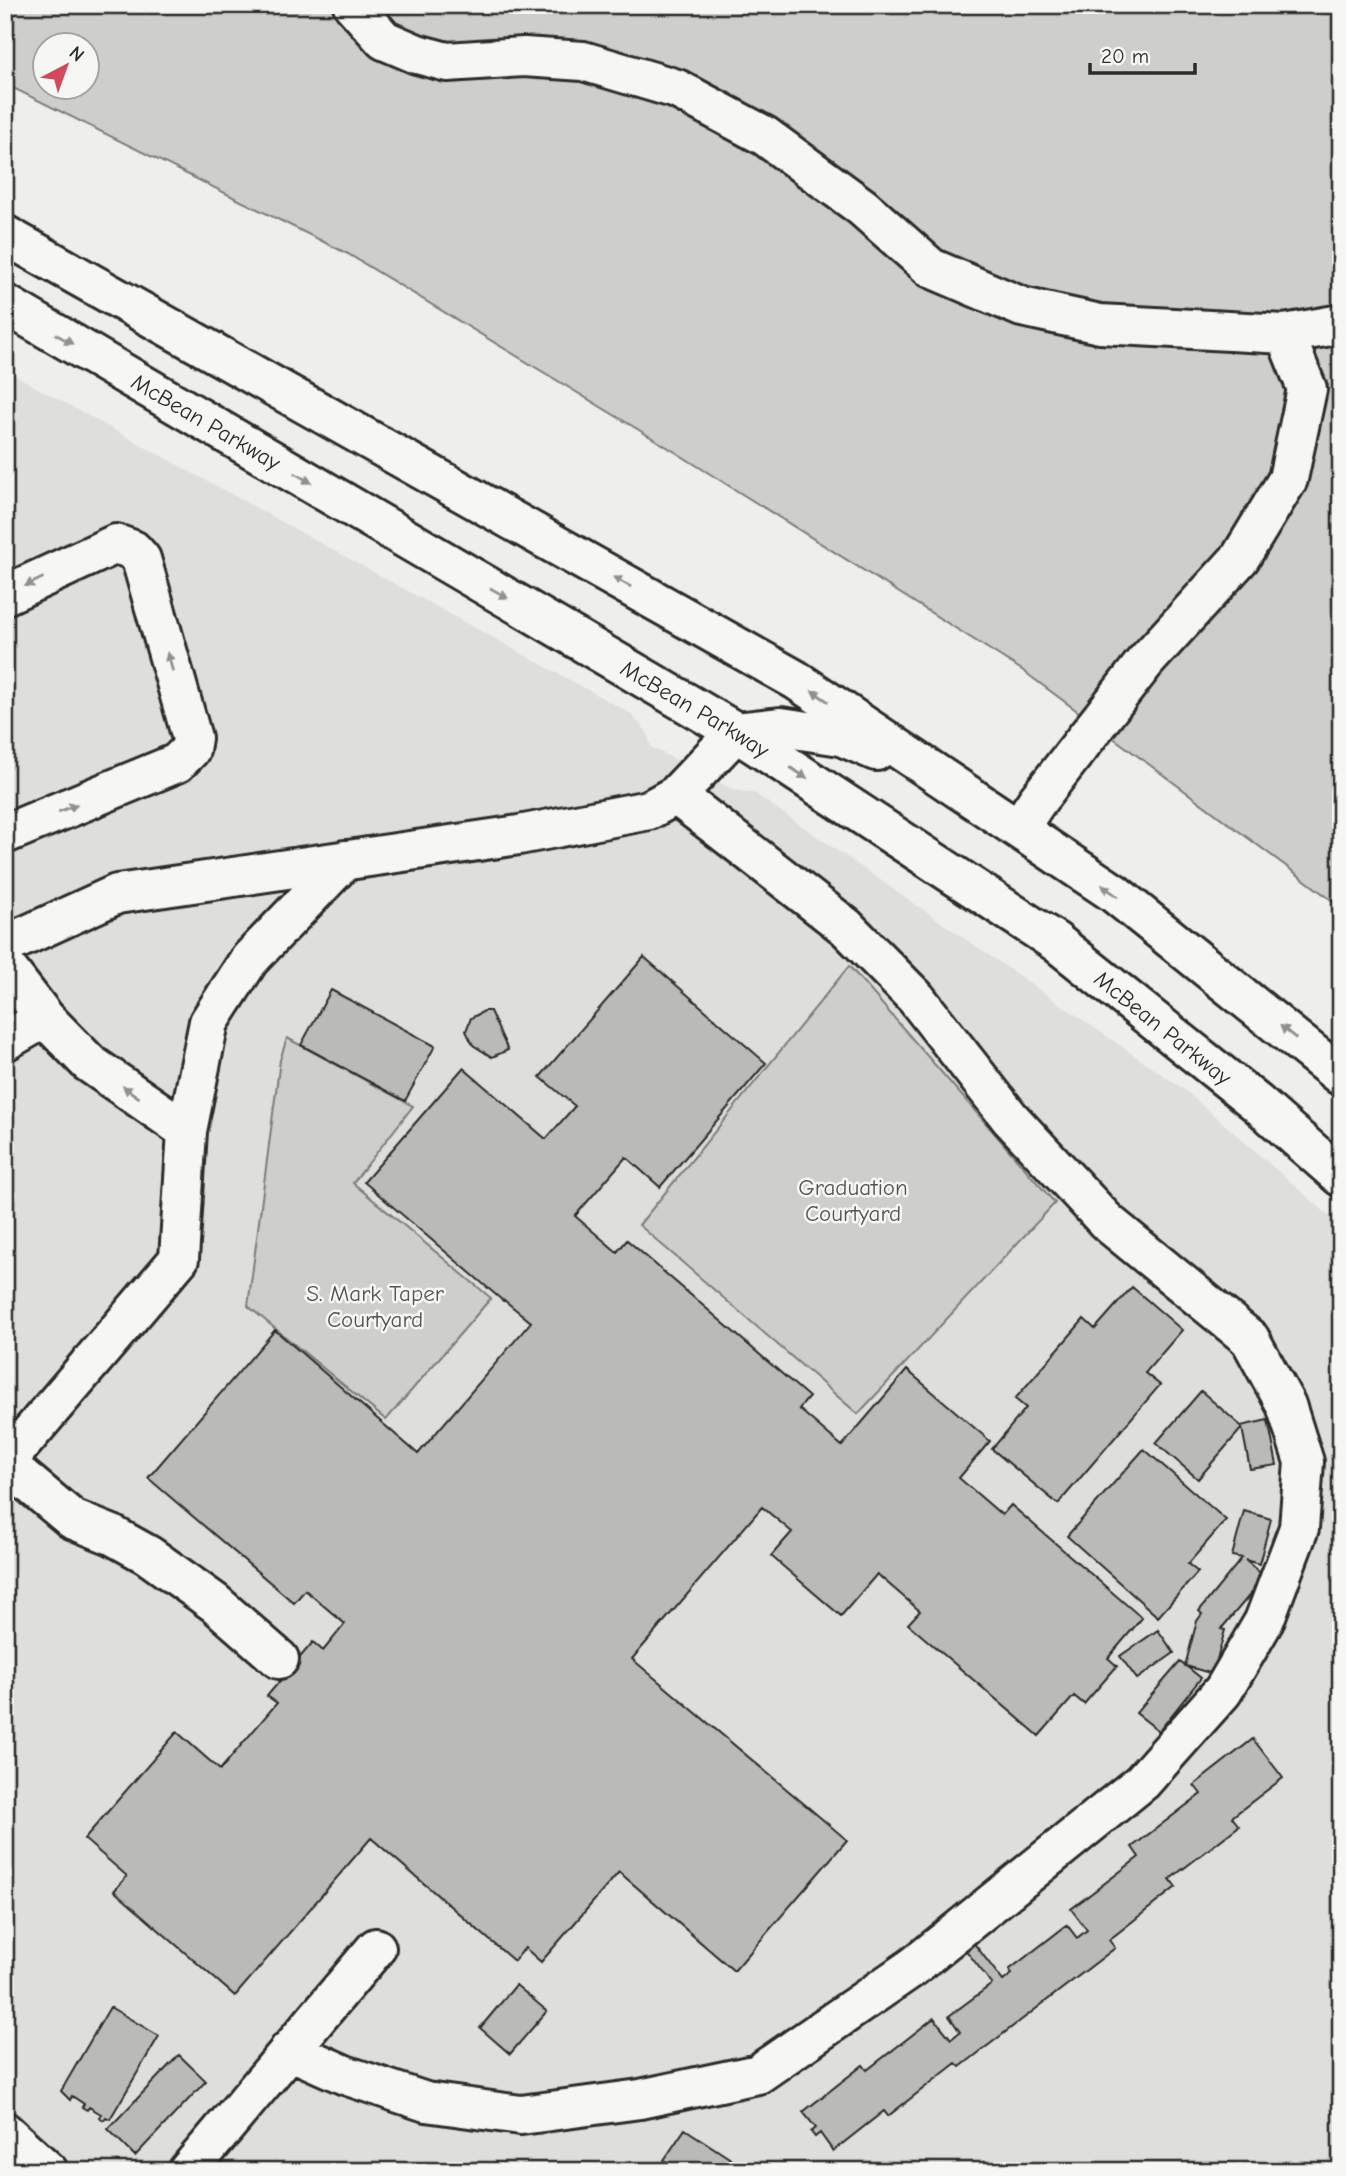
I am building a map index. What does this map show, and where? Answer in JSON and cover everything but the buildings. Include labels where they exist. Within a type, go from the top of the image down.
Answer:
[{"type":"main road","points":[[353,5],[384,40],[427,57],[447,62],[524,57],[583,61],[677,89],[765,136],[862,207],[931,268],[1022,307],[1100,324],[1285,334],[1341,324]]},
{"type":"main road","points":[[5,235],[796,680],[1114,893],[1341,1076]]},
{"type":"main road","name":"McBean Parkway","points":[[5,304],[736,732],[1056,942],[1257,1103],[1341,1177]]},
{"type":"main road","points":[[1019,828],[1145,662],[1240,558],[1287,479],[1307,388],[1285,334]]},
{"type":"main road","points":[[5,596],[116,544],[132,550],[141,559],[192,738],[190,750],[177,763],[5,834]]},
{"type":"main road","points":[[5,945],[117,894],[519,835],[649,810],[676,795],[736,732],[781,727],[841,736],[949,782]]},
{"type":"main road","points":[[289,2050],[345,2075],[426,2102],[521,2115],[640,2099],[758,2074],[913,1967],[1142,1782],[1223,1691],[1264,1621],[1299,1528],[1304,1462],[1286,1405],[1250,1339],[1107,1222],[1010,1118],[916,998],[846,927],[676,795]]},
{"type":"main road","points":[[279,1659],[204,1595],[148,1555],[112,1535],[72,1519],[5,1463],[179,1259],[187,1131],[209,1022],[249,960],[345,860]]},
{"type":"main road","points":[[5,966],[45,1018],[89,1063],[187,1131]]},
{"type":"main road","points":[[5,1041],[45,1018]]},
{"type":"main road","points":[[188,2171],[376,1948]]},
{"type":"main road","points":[[5,2132],[48,2171]]},
{"type":"shaded area","points":[[5,370],[630,713],[647,732],[651,747],[734,790],[754,793],[1186,1091],[1341,1226],[1341,2171],[5,2171]]},
{"type":"green space","points":[[5,5],[1341,5],[1341,907],[1022,670],[672,450],[348,254],[41,102],[102,102],[102,32],[32,32],[32,97],[5,84]]},
{"type":"green space","name":"Graduation Courtyard","points":[[849,966],[1055,1203],[858,1414],[639,1225]]},
{"type":"green space","name":"S. Mark Taper Courtyard","points":[[287,1038],[413,1106],[353,1183],[491,1298],[386,1420],[248,1306],[280,1060]]}]
